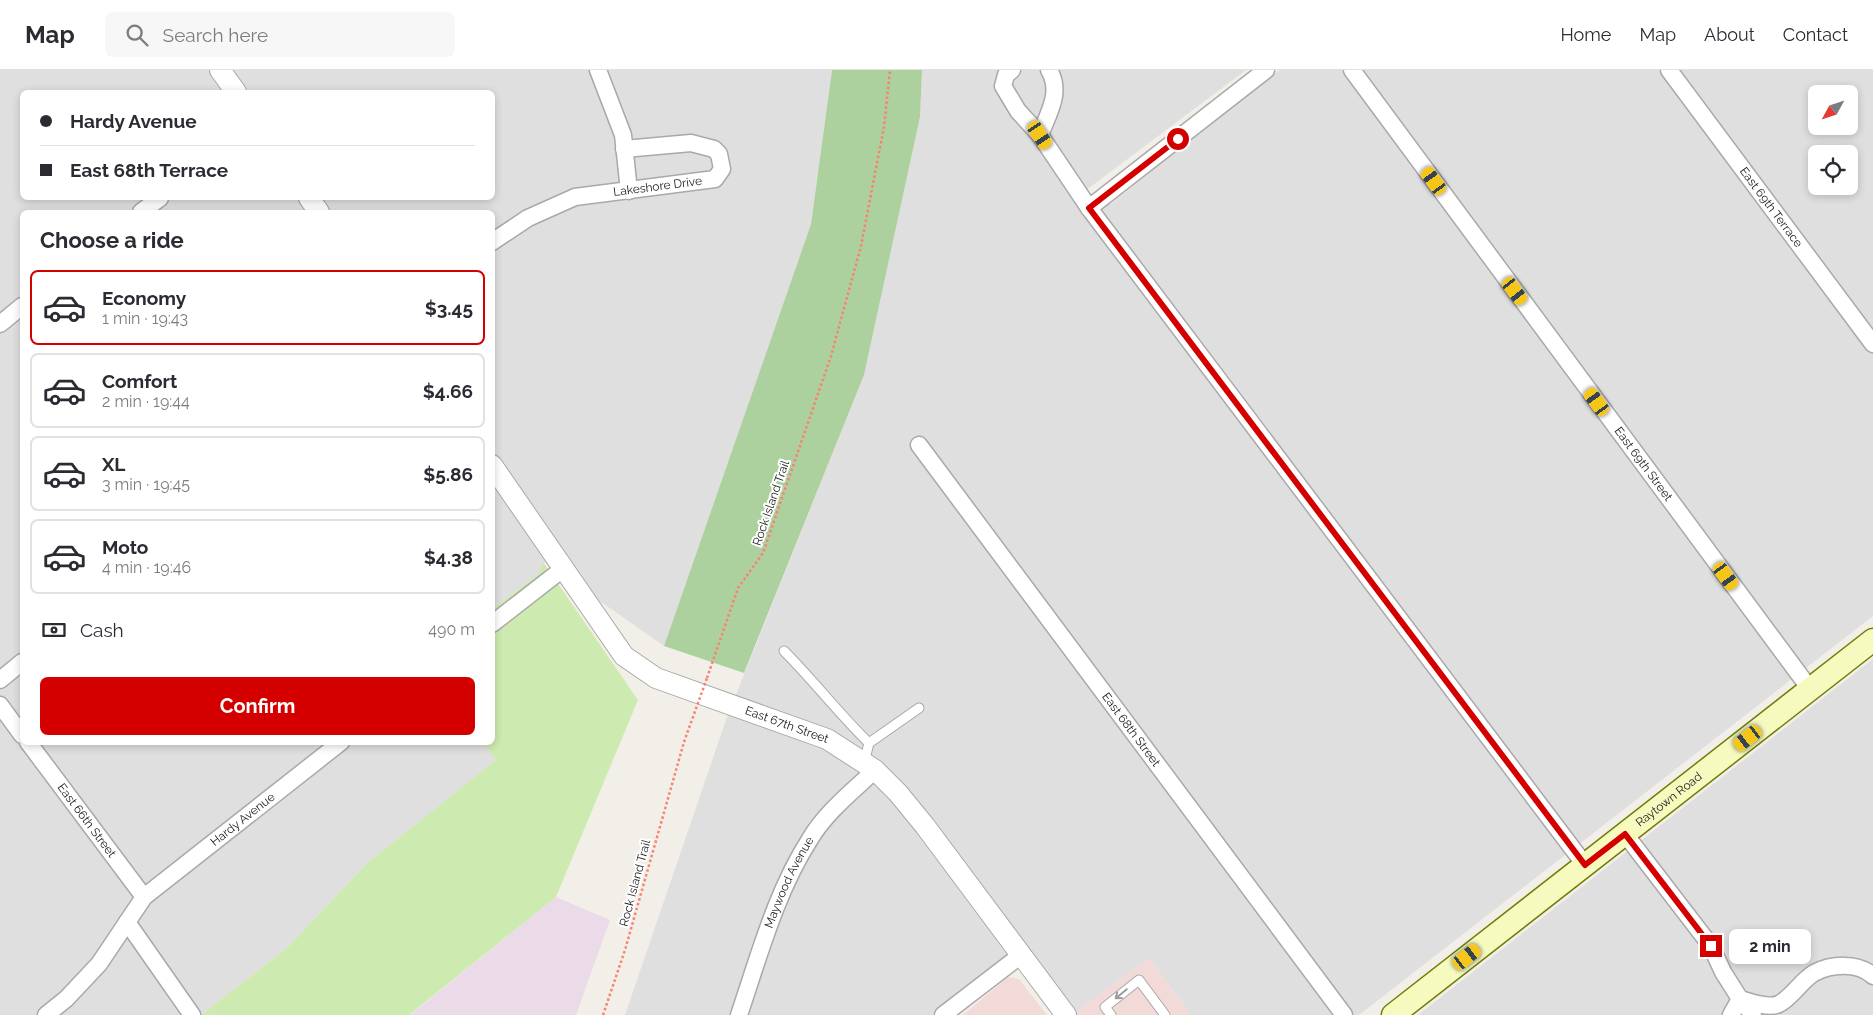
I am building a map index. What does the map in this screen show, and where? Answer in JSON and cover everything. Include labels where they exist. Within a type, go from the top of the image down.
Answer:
[{"type":"main road","name":"Raytown Road","points":[[1393,1015],[1873,640]]},
{"type":"street","points":[[220,70],[235,90]]},
{"type":"street","points":[[598,70],[623,135],[629,191]]},
{"type":"street","points":[[1012,70],[1006,75],[1003,86],[1018,111],[1040,135],[1089,208],[1585,865]]},
{"type":"street","points":[[1040,135],[1052,104],[1056,82],[1049,70]]},
{"type":"street","points":[[1089,208],[1266,70]]},
{"type":"street","name":"East 69th Street","points":[[1352,70],[1810,690]]},
{"type":"street","name":"East 69th Terrace","points":[[1669,70],[1873,344]]},
{"type":"street","name":"Lakeshore Drive","points":[[495,240],[528,218],[575,197],[715,179],[722,169],[719,154],[714,149],[691,143],[624,149]]},
{"type":"street","points":[[145,210],[157,200]]},
{"type":"street","points":[[0,324],[20,308]]},
{"type":"street","name":"East 68th Street","points":[[919,444],[1344,1015]]},
{"type":"street","name":"East 67th Street","points":[[495,468],[624,656],[656,678],[828,739],[869,759],[925,826],[1066,1015]]},
{"type":"street","points":[[495,622],[564,568]]},
{"type":"street","points":[[0,680],[20,664]]},
{"type":"street","points":[[0,705],[20,732]]},
{"type":"street","name":"East 66th Street","points":[[30,745],[144,897]]},
{"type":"street","name":"Hardy Avenue","points":[[127,922],[144,897],[337,745]]},
{"type":"street","name":"Maywood Avenue","points":[[739,1015],[784,886],[810,838],[869,759]]},
{"type":"street","points":[[1625,834],[1711,946],[1722,972],[1740,1000],[1753,1015]]},
{"type":"street","points":[[46,1015],[66,999],[99,964],[127,922],[192,1015]]},
{"type":"street","points":[[943,1015],[1021,955]]},
{"type":"street","points":[[1740,1000],[1766,1005],[1778,1004],[1814,974],[1831,967],[1850,966],[1873,976]]},
{"type":"street","points":[[1731,1015],[1740,1000]]},
{"type":"lane","points":[[784,651],[820,687],[869,759],[920,708]]},
{"type":"lane","points":[[1111,1015],[1105,1007],[1139,980],[1165,1015]]},
{"type":"path","name":"Rock Island Trail","points":[[603,1015],[625,950],[684,742],[738,588],[763,553],[831,356],[861,246],[884,127],[890,70]]},
{"type":"shaded area","points":[[0,70],[832,70],[811,224],[664,646],[544,562],[538,574],[495,606],[495,210],[20,210],[20,745],[486,745],[497,760],[366,864],[287,948],[201,1015],[0,1015]]},
{"type":"shaded area","points":[[922,70],[1246,70],[1077,197],[1111,204],[1279,70],[1873,70],[1873,616],[1359,1015],[1191,1015],[1149,958],[1075,1013],[1023,944],[932,1015],[625,1015],[727,717],[864,375],[920,117]]},
{"type":"shaded area","points":[[1873,659],[1873,1015],[1418,1015],[1813,706]]},
{"type":"shaded area","points":[[556,897],[610,920],[576,1015],[410,1015]]},
{"type":"shaded area","points":[[1149,958],[1191,1015],[1077,1015],[1075,1013]]},
{"type":"shaded area","points":[[1008,977],[1019,979],[1047,1015],[963,1015]]},
{"type":"green space","points":[[832,70],[922,70],[920,117],[864,375],[744,673],[664,646],[811,224]]},
{"type":"green space","points":[[543,562],[638,700],[556,897],[409,1015],[201,1015],[287,948],[366,864],[496,760],[485,745],[495,745],[495,606],[538,574]]},
{"type":"route","points":[[1178,139],[1089,208],[1585,865],[1625,834],[1711,946]]}]
